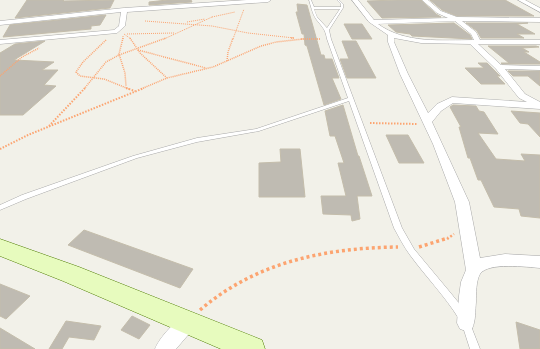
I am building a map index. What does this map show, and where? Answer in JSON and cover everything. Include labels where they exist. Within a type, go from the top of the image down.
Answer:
[{"type":"main road","points":[[0,247],[71,274],[252,349]]},
{"type":"street","points":[[0,23],[124,10],[268,0]]},
{"type":"street","points":[[355,0],[362,12],[373,22],[391,34],[415,40],[540,42]]},
{"type":"street","points":[[425,0],[436,9],[456,19],[474,33],[475,42],[499,67],[522,96],[540,106]]},
{"type":"street","points":[[521,0],[540,10]]},
{"type":"street","points":[[432,19],[436,9]]},
{"type":"street","points":[[0,42],[59,38],[119,31],[122,26],[124,10]]},
{"type":"street","points":[[373,22],[432,19],[540,20]]},
{"type":"street","points":[[391,34],[391,42],[404,74],[450,171],[462,202],[474,270],[468,294],[466,323]]},
{"type":"street","points":[[499,67],[540,68]]},
{"type":"street","points":[[427,122],[433,112],[441,105],[452,100],[540,106]]},
{"type":"street","points":[[474,270],[478,266],[503,260],[540,262]]},
{"type":"street","points":[[164,349],[188,322]]},
{"type":"lane","points":[[310,0],[316,17],[327,30],[398,228],[408,248],[448,294],[466,323],[475,349]]},
{"type":"lane","points":[[327,30],[342,8],[342,4],[338,0]]},
{"type":"lane","points":[[312,8],[342,8]]},
{"type":"lane","points":[[0,208],[24,197],[135,157],[197,140],[257,130],[351,99]]},
{"type":"path","points":[[227,62],[228,52],[245,8]]},
{"type":"path","points":[[47,128],[106,62],[119,55],[179,33],[212,17]]},
{"type":"path","points":[[145,21],[196,24],[265,36],[303,39],[329,39]]},
{"type":"path","points":[[135,91],[126,86],[80,76],[76,72],[77,69],[102,45],[110,33],[179,33]]},
{"type":"path","points":[[123,34],[119,55],[126,72],[126,86]]},
{"type":"path","points":[[130,37],[137,49],[167,78]]},
{"type":"path","points":[[0,76],[25,55],[59,38]]},
{"type":"path","points":[[0,149],[167,78],[227,62],[243,53],[261,46],[276,42],[303,39]]},
{"type":"path","points":[[137,49],[207,68]]},
{"type":"path","points":[[360,123],[421,124],[427,122]]},
{"type":"path","points":[[188,322],[207,302],[221,292],[258,273],[275,267],[300,259],[329,253],[385,247],[418,247],[446,239],[467,225]]},
{"type":"building","points":[[27,0],[114,0],[110,8],[15,18]]},
{"type":"building","points":[[191,0],[192,2],[149,5],[149,2]]},
{"type":"building","points":[[421,0],[441,17],[382,18],[367,1]]},
{"type":"building","points":[[430,0],[505,0],[534,16],[457,16],[442,10]]},
{"type":"building","points":[[297,4],[307,5],[321,55],[324,55],[325,59],[332,59],[339,78],[332,78],[341,99],[324,105],[307,46],[305,45],[304,34],[302,34],[296,12],[298,12]]},
{"type":"building","points":[[106,15],[100,25],[91,26],[91,29],[3,37],[10,25]]},
{"type":"building","points":[[454,23],[470,35],[472,39],[412,36],[410,34],[396,32],[388,25]]},
{"type":"building","points":[[466,23],[528,23],[517,24],[535,34],[517,34],[524,38],[481,38],[477,31]]},
{"type":"building","points":[[344,24],[362,24],[372,39],[352,39]]},
{"type":"building","points":[[45,41],[14,60],[54,62],[42,70],[58,70],[44,85],[56,86],[23,115],[0,115],[0,53],[15,44]]},
{"type":"building","points":[[342,41],[356,41],[376,78],[347,78],[340,59],[349,59]]},
{"type":"building","points":[[488,46],[539,47],[522,48],[529,52],[524,52],[540,62],[540,64],[502,64],[501,63],[509,63]]},
{"type":"building","points":[[478,63],[487,63],[500,76],[497,76],[505,84],[481,84],[465,68],[484,68]]},
{"type":"building","points":[[508,71],[540,71],[540,86],[528,76],[513,76]]},
{"type":"building","points":[[343,105],[372,196],[357,196],[360,219],[352,221],[351,215],[323,214],[321,196],[346,196],[338,163],[344,163],[335,136],[330,136],[325,111]]},
{"type":"building","points":[[453,105],[476,106],[479,111],[484,112],[498,134],[478,133],[496,159],[525,161],[521,154],[540,155],[540,218],[521,216],[519,209],[494,207],[481,180],[478,180],[470,158],[468,158],[459,127],[461,127],[450,107]]},
{"type":"building","points":[[511,111],[540,113],[540,137],[528,124],[520,123]]},
{"type":"building","points":[[386,135],[408,135],[424,163],[399,163]]},
{"type":"building","points":[[280,149],[300,149],[305,197],[259,197],[259,163],[281,162]]},
{"type":"building","points":[[84,230],[193,269],[180,288],[68,245]]},
{"type":"building","points":[[0,284],[30,296],[6,319],[0,316]]},
{"type":"building","points":[[132,316],[150,325],[139,339],[121,330]]},
{"type":"building","points":[[66,321],[101,326],[94,340],[69,337],[62,349],[49,349]]},
{"type":"building","points":[[516,322],[540,330],[540,349],[520,349]]},
{"type":"building","points":[[0,328],[35,349],[0,349]]}]
